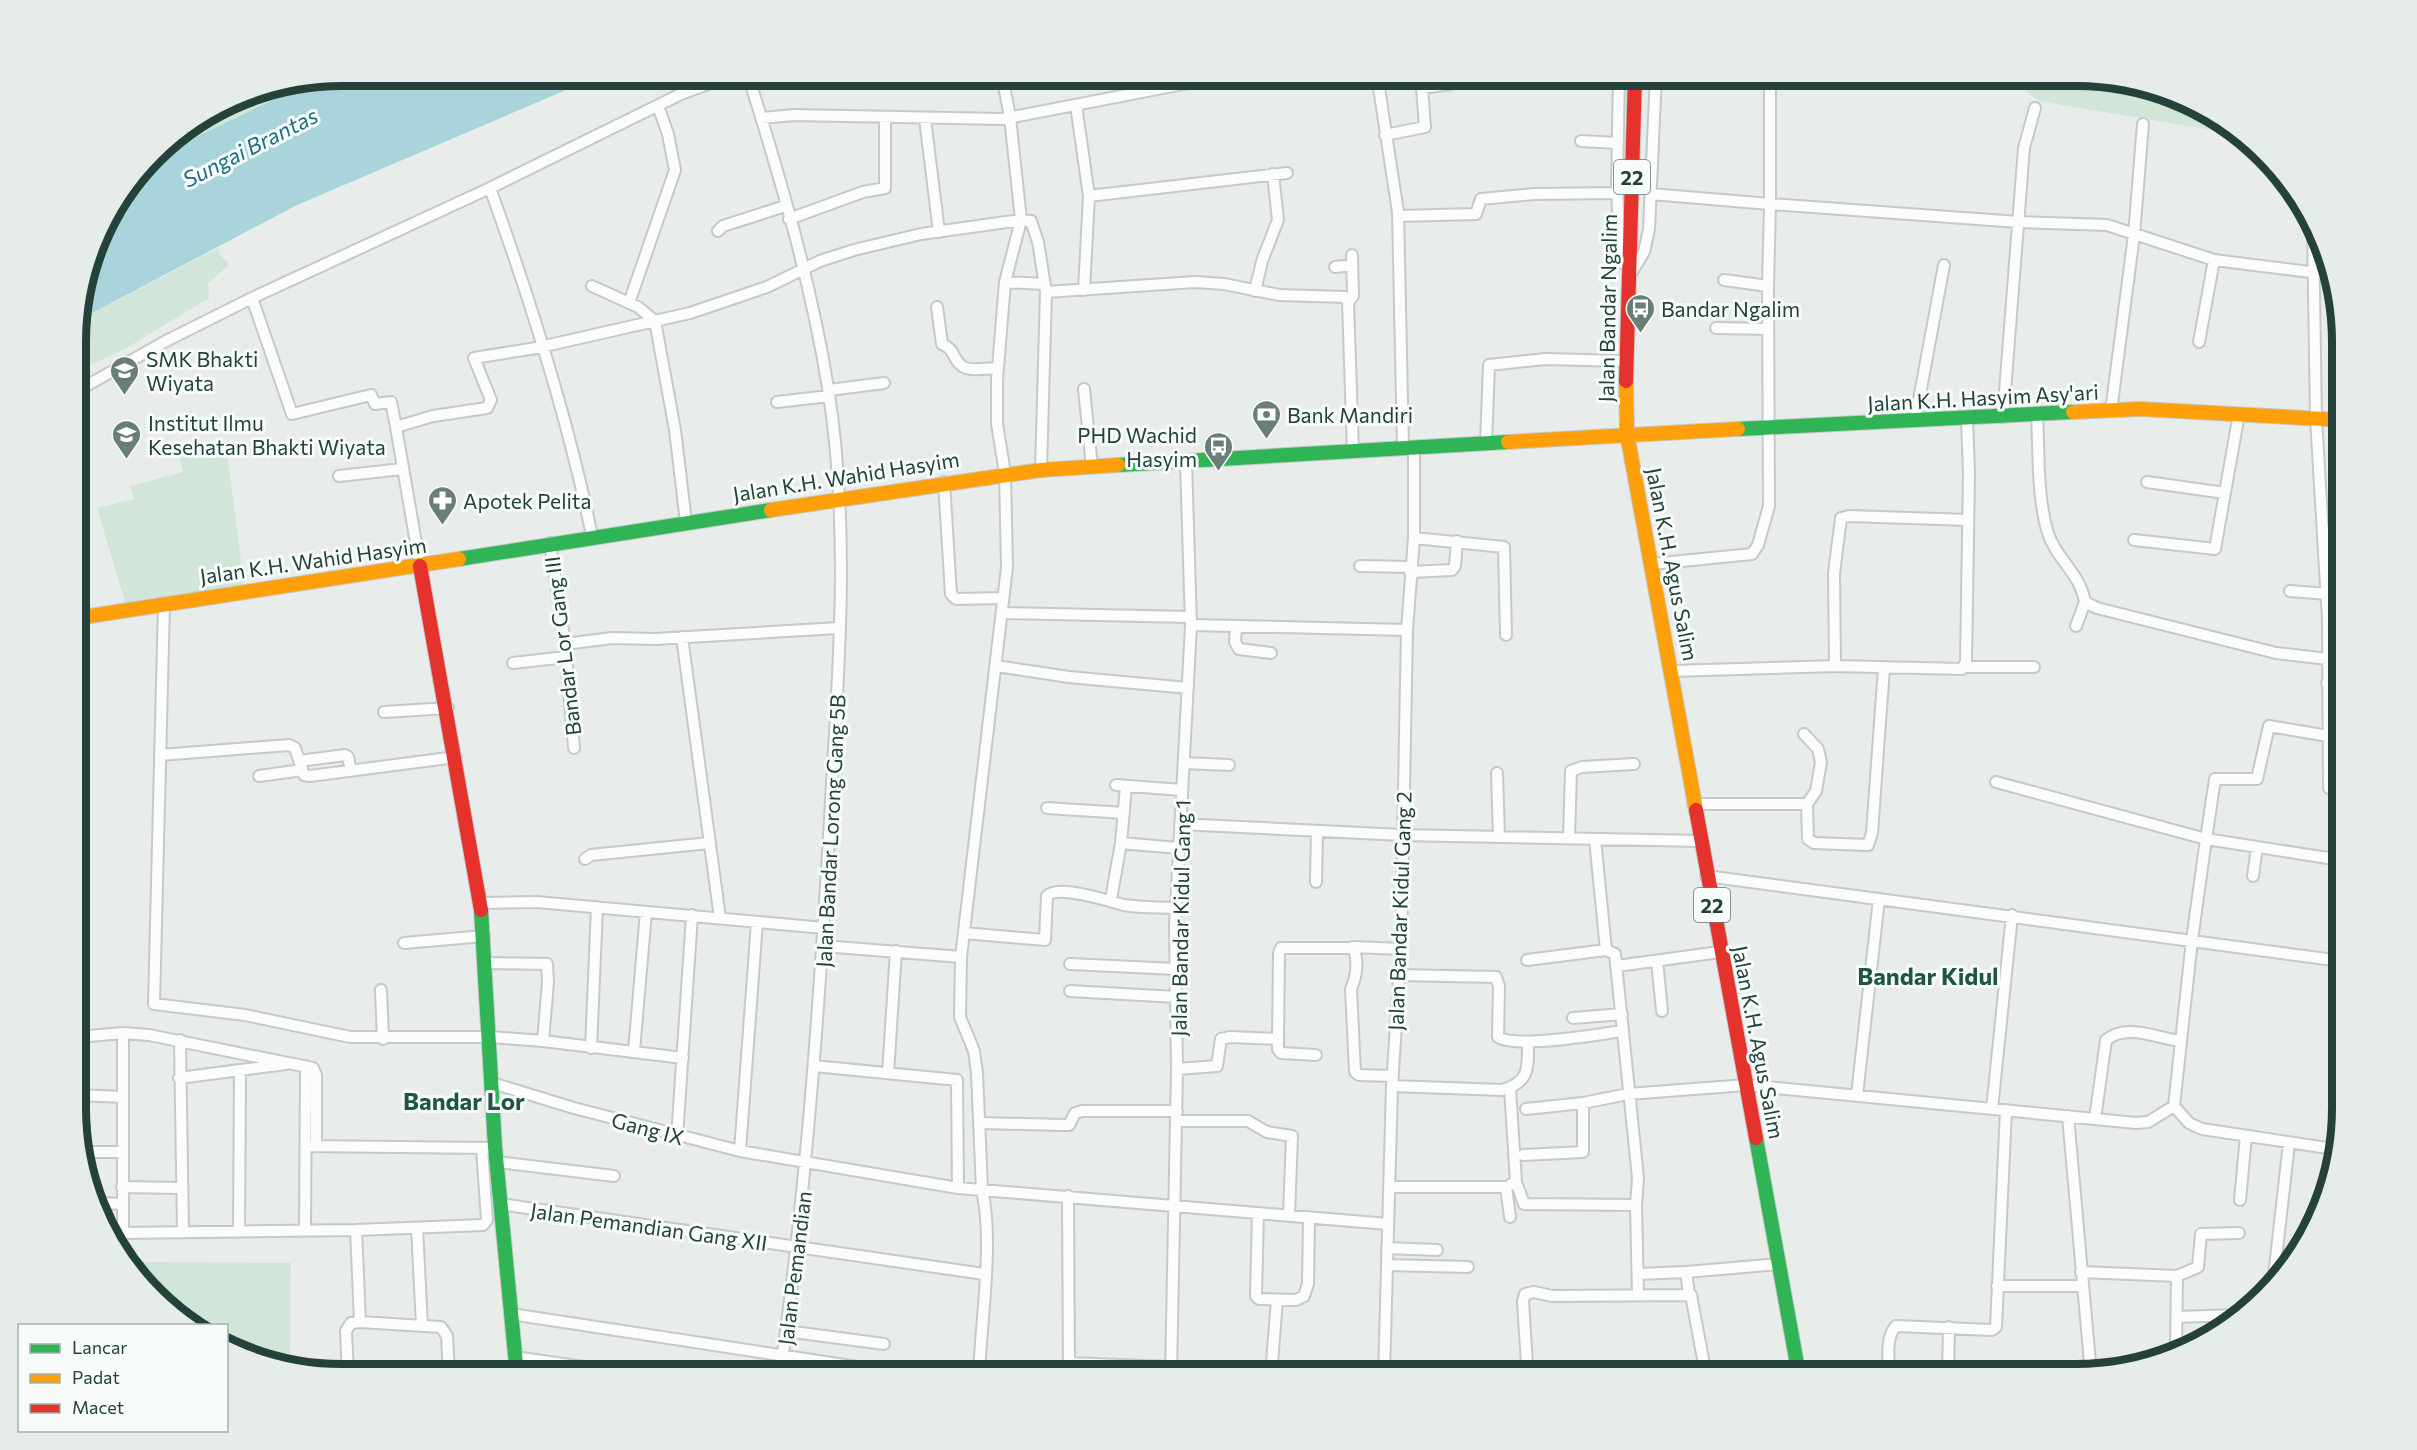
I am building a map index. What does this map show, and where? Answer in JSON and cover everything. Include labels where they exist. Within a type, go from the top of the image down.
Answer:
[{"type":"main road","name":"Jalan Bandar Ngalim","points":[[1627,434],[1625,361],[1635,86]]},
{"type":"main road","name":"Jalan K.H. Hasyim Asy'ari","points":[[1627,434],[2165,409],[2332,419]]},
{"type":"main road","name":"Jalan K.H. Wahid Hasyim","points":[[86,616],[1005,473],[1627,434]]},
{"type":"main road","name":"Jalan K.H. Agus Salim","points":[[1627,434],[1672,671],[1693,804],[1796,1364]]},
{"type":"main road","points":[[420,566],[448,708],[484,936],[492,1083],[489,1148],[496,1162],[516,1364]]},
{"type":"street","points":[[86,386],[166,341],[252,298],[490,188],[658,106],[706,86]]},
{"type":"street","name":"Jalan Bandar Lorong Gang 5B","points":[[751,86],[805,268],[829,393],[839,499],[836,736],[806,1162]]},
{"type":"street","points":[[980,1364],[986,1214],[982,1190],[981,1123],[974,1051],[960,1017],[961,957],[1002,613],[1007,540],[1005,473],[997,424],[998,368],[1005,282],[1022,220],[1004,86]]},
{"type":"street","points":[[761,118],[822,115],[925,119],[1010,117],[1174,86]]},
{"type":"street","name":"Jalan Bandar Kidul Gang 2","points":[[1378,86],[1398,216],[1414,538],[1407,630],[1401,949],[1392,1081],[1384,1364]]},
{"type":"street","points":[[1385,135],[1425,127],[1422,88],[1436,86]]},
{"type":"street","points":[[1619,86],[1617,193],[1620,252],[1628,278]]},
{"type":"street","points":[[1628,278],[1647,244],[1656,86]]},
{"type":"street","points":[[1652,564],[1752,554],[1769,506],[1770,86]]},
{"type":"street","points":[[1076,105],[1089,196],[1084,290]]},
{"type":"street","points":[[629,303],[675,170],[668,134],[658,106]]},
{"type":"street","points":[[2003,417],[2024,148],[2035,108]]},
{"type":"street","points":[[789,219],[863,192],[885,188],[885,118]]},
{"type":"street","points":[[925,119],[939,232]]},
{"type":"street","points":[[2111,411],[2134,235],[2143,124]]},
{"type":"street","points":[[1581,141],[1618,143]]},
{"type":"street","points":[[1089,196],[1287,173]]},
{"type":"street","points":[[1255,291],[1262,261],[1278,220],[1273,174]]},
{"type":"street","points":[[490,188],[543,346],[577,461],[592,536]]},
{"type":"street","points":[[1398,216],[1476,214],[1481,199],[1534,194],[1617,193]]},
{"type":"street","points":[[1651,194],[2018,222],[2107,225],[2214,261],[2323,273]]},
{"type":"street","points":[[718,231],[723,226],[785,206]]},
{"type":"street","points":[[396,426],[433,416],[487,408],[491,400],[474,358],[543,346],[655,321],[741,297],[784,280],[805,268],[854,250],[939,232],[1029,219],[1038,242],[1045,288],[1041,470]]},
{"type":"street","points":[[2313,246],[2316,418],[2328,620],[2329,789],[2332,789]]},
{"type":"street","points":[[1335,267],[1352,260],[1353,297],[1348,302]]},
{"type":"street","points":[[2199,342],[2214,261]]},
{"type":"street","points":[[1915,421],[1944,266]]},
{"type":"street","points":[[1724,280],[1768,286]]},
{"type":"street","points":[[1005,282],[1045,288],[1084,290],[1195,282],[1224,284],[1279,295],[1345,297],[1348,302],[1353,451]]},
{"type":"street","points":[[592,286],[646,312],[655,321],[675,430],[686,522]]},
{"type":"street","points":[[252,298],[292,414],[371,395],[375,404],[391,402],[420,566]]},
{"type":"street","points":[[937,307],[942,344],[950,348],[961,365],[967,368],[998,368]]},
{"type":"street","points":[[1716,328],[1768,329]]},
{"type":"street","points":[[1486,443],[1488,368],[1491,364],[1565,359],[1625,361]]},
{"type":"street","points":[[777,402],[884,383]]},
{"type":"street","points":[[1084,389],[1092,467]]},
{"type":"street","points":[[2134,540],[2215,549],[2240,414]]},
{"type":"street","points":[[2037,415],[2047,530],[2056,553],[2076,574],[2083,588],[2085,602],[2076,626]]},
{"type":"street","points":[[1965,667],[1968,520],[1967,419]]},
{"type":"street","name":"Jalan Bandar Kidul Gang 1","points":[[1171,1364],[1173,1204],[1177,1116],[1176,908],[1190,621],[1186,461]]},
{"type":"street","points":[[339,476],[402,469]]},
{"type":"street","points":[[944,482],[951,594],[956,598],[1003,598]]},
{"type":"street","points":[[2147,482],[2224,493]]},
{"type":"street","points":[[1835,666],[1834,573],[1841,518],[1849,516],[1968,520]]},
{"type":"street","points":[[2324,532],[2332,533]]},
{"type":"street","points":[[1414,538],[1501,546],[1506,549],[1506,635]]},
{"type":"street","points":[[1360,566],[1410,570],[1452,570],[1455,566],[1457,541]]},
{"type":"street","name":"Bandar Lor Gang III","points":[[550,543],[565,644],[574,748]]},
{"type":"street","points":[[2290,591],[2332,594]]},
{"type":"street","points":[[2085,602],[2097,608],[2276,653],[2328,659]]},
{"type":"street","points":[[164,603],[154,1004],[245,1015],[350,1037],[383,1039],[490,1037],[683,1058]]},
{"type":"street","points":[[1002,613],[1190,621],[1236,627],[1407,630]]},
{"type":"street","points":[[2328,620],[2332,620]]},
{"type":"street","points":[[1236,627],[1235,642],[1239,649],[1270,652]]},
{"type":"street","points":[[565,644],[612,638],[682,637],[839,628]]},
{"type":"street","points":[[682,637],[720,918]]},
{"type":"street","points":[[513,663],[566,657]]},
{"type":"street","points":[[996,666],[1070,677],[1188,688]]},
{"type":"street","points":[[1672,671],[1835,666],[1956,670],[1965,667],[2034,667]]},
{"type":"street","points":[[1804,734],[1818,749],[1821,762],[1816,791],[1807,804],[1810,842],[1866,846],[1870,843],[1884,668]]},
{"type":"street","points":[[2327,683],[2332,683]]},
{"type":"street","points":[[384,712],[448,708]]},
{"type":"street","points":[[2328,736],[2269,726],[2258,779],[2215,779],[2192,940],[2174,1106],[2194,1127],[2328,1148]]},
{"type":"street","points":[[160,756],[289,745],[295,748],[300,765],[310,776],[456,757]]},
{"type":"street","points":[[259,776],[345,754],[348,757],[351,771]]},
{"type":"street","points":[[1184,763],[1229,765]]},
{"type":"street","points":[[1569,838],[1571,771],[1582,767],[1634,764]]},
{"type":"street","points":[[1497,773],[1499,836]]},
{"type":"street","points":[[1996,782],[2206,839],[2332,858]]},
{"type":"street","points":[[1111,899],[1124,813],[1121,786],[1182,790]]},
{"type":"street","points":[[1693,804],[1807,804]]},
{"type":"street","points":[[1047,808],[1124,813]]},
{"type":"street","points":[[1180,824],[1402,835],[1701,841]]},
{"type":"street","points":[[1316,882],[1317,831]]},
{"type":"street","points":[[1595,839],[1606,950]]},
{"type":"street","points":[[585,859],[591,855],[709,843]]},
{"type":"street","points":[[1121,843],[1178,848]]},
{"type":"street","points":[[2253,876],[2257,847]]},
{"type":"street","points":[[1707,876],[2012,915],[2332,960]]},
{"type":"street","points":[[964,933],[1045,940],[1048,894],[1062,892],[1111,899],[1125,905],[1176,908]]},
{"type":"street","points":[[1857,1095],[1879,899]]},
{"type":"street","points":[[480,903],[537,902],[824,928]]},
{"type":"street","points":[[591,1048],[597,907]]},
{"type":"street","points":[[634,1051],[646,912]]},
{"type":"street","points":[[677,1137],[692,915]]},
{"type":"street","points":[[1992,1109],[2012,915]]},
{"type":"street","points":[[740,1151],[757,922]]},
{"type":"street","points":[[404,943],[484,936]]},
{"type":"street","points":[[823,946],[961,957]]},
{"type":"street","points":[[1316,1055],[1281,1053],[1278,1049],[1279,953],[1281,948],[1401,949]]},
{"type":"street","points":[[1354,948],[1357,962],[1356,977],[1351,989],[1355,1071],[1359,1075],[1471,1090],[1510,1088],[1517,1086],[1525,1077],[1528,1042]]},
{"type":"street","points":[[1527,960],[1606,950],[1615,954],[1638,1178],[1636,1205],[1638,1295]]},
{"type":"street","points":[[888,1073],[896,951]]},
{"type":"street","points":[[1617,966],[1720,952]]},
{"type":"street","points":[[1657,961],[1662,1011]]},
{"type":"street","points":[[486,963],[547,964],[548,982],[543,1041]]},
{"type":"street","points":[[1070,964],[1176,969]]},
{"type":"street","points":[[1399,975],[1496,978],[1499,986],[1498,1037],[1528,1042],[1623,1031]]},
{"type":"street","points":[[381,990],[383,1039]]},
{"type":"street","points":[[1070,991],[1177,997]]},
{"type":"street","points":[[1573,1018],[1622,1014]]},
{"type":"street","points":[[2095,1119],[2106,1040],[2115,1033],[2130,1031],[2181,1041]]},
{"type":"street","points":[[86,1036],[123,1033],[180,1040],[313,1068],[316,1074],[305,1229]]},
{"type":"street","points":[[120,1238],[123,1233],[123,1033]]},
{"type":"street","points":[[1177,1069],[1217,1066],[1221,1040],[1230,1037],[1278,1039]]},
{"type":"street","points":[[180,1040],[180,1188],[183,1232]]},
{"type":"street","points":[[179,1078],[240,1072],[292,1063]]},
{"type":"street","points":[[814,1066],[957,1080],[958,1188]]},
{"type":"street","points":[[239,1230],[240,1072]]},
{"type":"street","name":"Gang IX","points":[[492,1083],[677,1137],[740,1151],[958,1188],[1173,1204],[1388,1224]]},
{"type":"street","points":[[1526,1109],[1583,1103],[1628,1094],[1746,1085],[2142,1123],[2174,1106]]},
{"type":"street","points":[[1510,1088],[1510,1217]]},
{"type":"street","points":[[86,1095],[123,1097]]},
{"type":"street","points":[[1523,1155],[1583,1152],[1583,1103]]},
{"type":"street","points":[[1889,1364],[1889,1343],[1892,1330],[1896,1326],[1992,1330],[1996,1327],[2006,1110]]},
{"type":"street","points":[[981,1123],[1069,1125],[1075,1113],[1082,1111],[1248,1121],[1267,1132],[1292,1136],[1289,1215]]},
{"type":"street","points":[[2068,1116],[2090,1364]]},
{"type":"street","points":[[2240,1200],[2246,1136]]},
{"type":"street","points":[[2275,1269],[2289,1143]]},
{"type":"street","points":[[123,1233],[356,1230],[485,1224],[489,1148],[311,1146]]},
{"type":"street","points":[[89,1152],[122,1152]]},
{"type":"street","points":[[496,1162],[614,1176]]},
{"type":"street","name":"Jalan Pemandian","points":[[782,1364],[806,1162]]},
{"type":"street","points":[[1511,1185],[1524,1204],[1636,1205]]},
{"type":"street","points":[[1390,1187],[1511,1185]]},
{"type":"street","points":[[122,1187],[180,1188]]},
{"type":"street","points":[[1068,1196],[1069,1363],[1082,1364]]},
{"type":"street","points":[[104,1203],[122,1204]]},
{"type":"street","name":"Jalan Pemandian Gang XII","points":[[501,1204],[984,1274]]},
{"type":"street","points":[[1258,1213],[1256,1296],[1259,1299],[1296,1300],[1304,1296],[1308,1284],[1309,1216]]},
{"type":"street","points":[[417,1228],[422,1326]]},
{"type":"street","points":[[356,1230],[360,1322]]},
{"type":"street","points":[[2081,1272],[2177,1276],[2198,1268],[2201,1234],[2239,1233]]},
{"type":"street","points":[[1387,1248],[1437,1250]]},
{"type":"street","points":[[1638,1274],[1779,1264]]},
{"type":"street","points":[[1387,1265],[1468,1267]]},
{"type":"street","points":[[1686,1272],[1704,1364]]},
{"type":"street","points":[[2176,1344],[2177,1276]]},
{"type":"street","points":[[1997,1286],[2082,1286]]},
{"type":"street","points":[[1527,1364],[1523,1301],[1525,1294],[1689,1295]]},
{"type":"street","points":[[1272,1364],[1277,1300]]},
{"type":"street","points":[[511,1314],[840,1364]]},
{"type":"street","points":[[2176,1317],[2226,1315]]},
{"type":"street","points":[[348,1364],[346,1328],[351,1323],[360,1322],[441,1327],[446,1332],[448,1364]]},
{"type":"street","points":[[1948,1364],[1949,1327]]},
{"type":"street","points":[[786,1331],[884,1344]]},
{"type":"street","points":[[515,1357],[563,1364]]},
{"type":"green space","points":[[2019,86],[2092,86],[2126,90],[2174,105],[2222,132],[2039,101]]},
{"type":"green space","points":[[294,90],[178,144],[228,112],[259,99]]},
{"type":"green space","points":[[218,248],[220,255],[229,264],[208,284],[209,298],[125,349],[86,367],[87,316]]},
{"type":"green space","points":[[226,445],[245,592],[127,608],[97,508],[134,499],[130,486],[183,472],[179,454]]},
{"type":"green space","points":[[137,1262],[291,1263],[290,1360],[259,1351],[228,1338],[228,1324],[204,1324],[160,1290]]},
{"type":"water","name":"Sungai Brantas","points":[[325,86],[575,86],[297,205],[87,316],[90,291],[99,259],[120,213],[138,186],[160,160],[178,144],[294,90]]},
{"type":"traffic: fast","points":[[1738,429],[2073,412]]},
{"type":"traffic: fast","points":[[1118,465],[1508,442]]},
{"type":"traffic: fast","points":[[459,559],[771,510]]},
{"type":"traffic: fast","points":[[481,910],[495,1147],[516,1364]]},
{"type":"traffic: fast","points":[[1756,1138],[1797,1364]]},
{"type":"traffic: slow","points":[[1626,381],[1627,434],[1696,810]]},
{"type":"traffic: slow","points":[[2073,412],[2140,409],[2332,420]]},
{"type":"traffic: slow","points":[[1508,442],[1738,429]]},
{"type":"traffic: slow","points":[[771,510],[1041,470],[1118,465]]},
{"type":"traffic: slow","points":[[86,617],[459,559]]},
{"type":"traffic: jam","points":[[1626,381],[1635,86]]},
{"type":"traffic: jam","points":[[420,566],[481,910]]},
{"type":"traffic: jam","points":[[1696,810],[1756,1138]]},
{"type":"place","name":"Bandar Ngalim","points":[[1640,334]]},
{"type":"place","name":"SMK Bhakti Wiyata","points":[[125,396]]},
{"type":"place","name":"Bank Mandiri","points":[[1266,440]]},
{"type":"place","name":"Institut Ilmu Kesehatan Bhakti Wiyata","points":[[127,460]]},
{"type":"place","name":"PHD Wachid Hasyim","points":[[1218,472]]},
{"type":"place","name":"Apotek Pelita","points":[[442,526]]},
{"type":"district","name":"Bandar Kidul","points":[[1928,975]]},
{"type":"district","name":"Bandar Lor","points":[[464,1100]]}]
